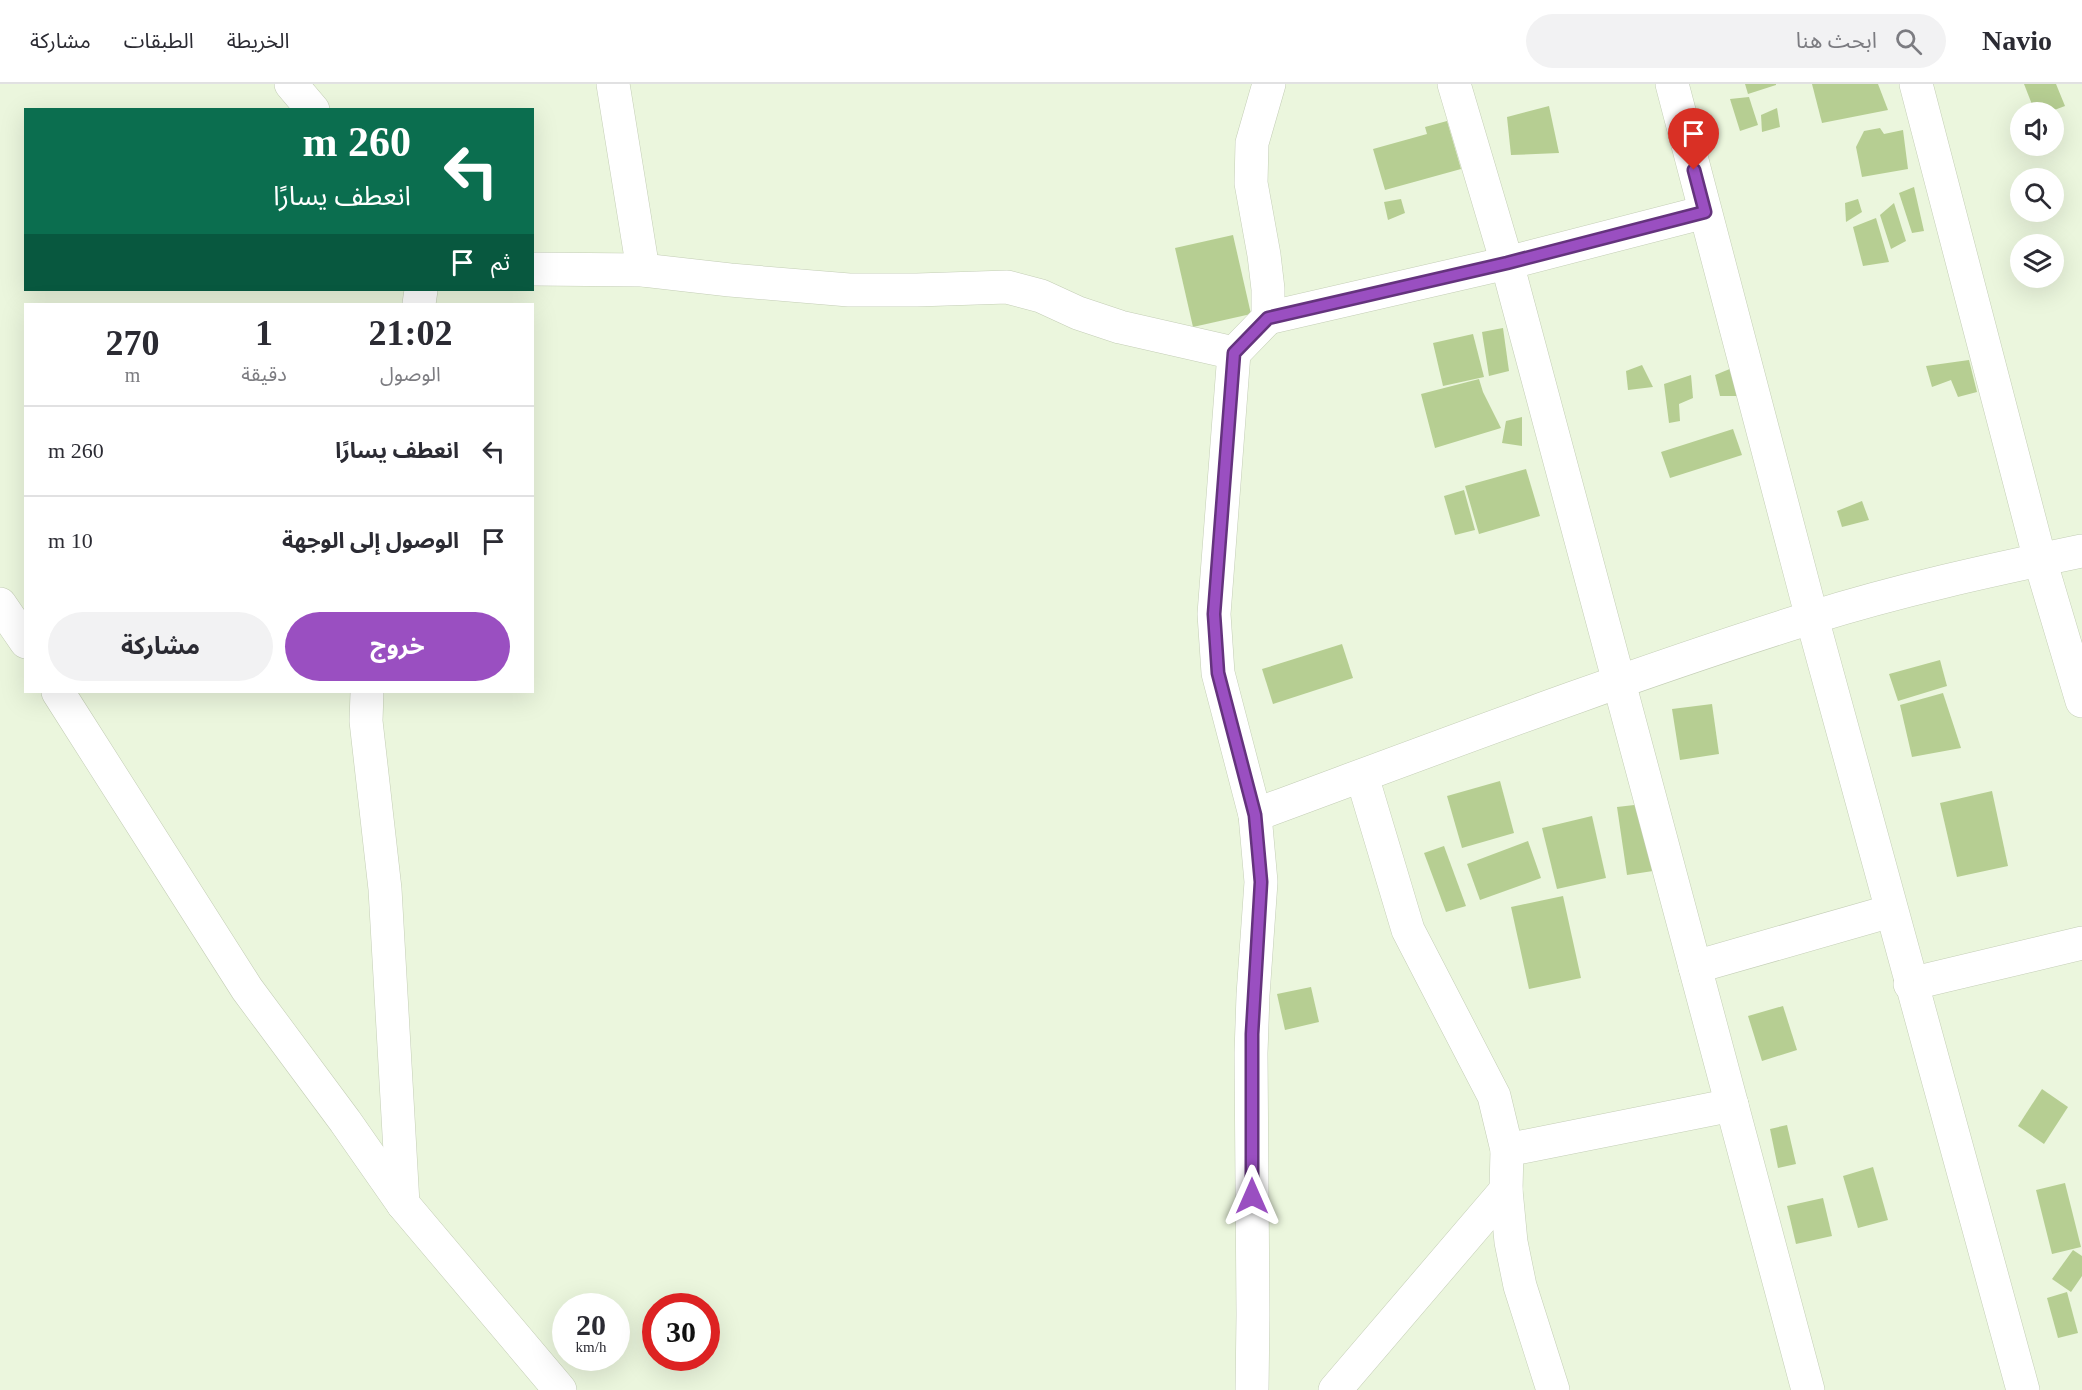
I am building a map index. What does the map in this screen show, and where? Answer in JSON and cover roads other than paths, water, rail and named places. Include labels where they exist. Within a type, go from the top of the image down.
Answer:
[{"type":"street","points":[[291,84],[311,108]]},
{"type":"street","points":[[613,84],[643,270]]},
{"type":"street","points":[[1268,318],[1268,289],[1264,255],[1251,183],[1252,143],[1269,84]]},
{"type":"street","points":[[1454,84],[1507,263],[1808,1390]]},
{"type":"street","points":[[1672,84],[1812,618],[2023,1390]]},
{"type":"street","points":[[1916,84],[2040,560],[2082,701]]},
{"type":"street","points":[[1252,1390],[1251,1053],[1261,882],[1255,815],[1218,673],[1214,614],[1234,353],[1268,318],[1507,263],[1705,212]]},
{"type":"street","points":[[534,269],[643,270],[849,290],[1007,287],[1041,296],[1078,313],[1120,327],[1234,353]]},
{"type":"street","points":[[1255,815],[1618,681],[1812,618],[1938,583],[2082,551]]},
{"type":"street","points":[[0,604],[16,637]]},
{"type":"street","points":[[59,693],[247,989],[404,1204],[560,1390]]},
{"type":"street","points":[[367,693],[366,721],[385,889],[404,1204]]},
{"type":"street","points":[[1362,776],[1408,930],[1494,1096],[1507,1150],[1506,1190],[1511,1242],[1520,1286],[1553,1390]]},
{"type":"street","points":[[1695,967],[1891,911]]},
{"type":"street","points":[[1911,984],[2082,943]]},
{"type":"street","points":[[1507,1150],[1732,1104]]},
{"type":"street","points":[[1335,1390],[1506,1190]]}]
